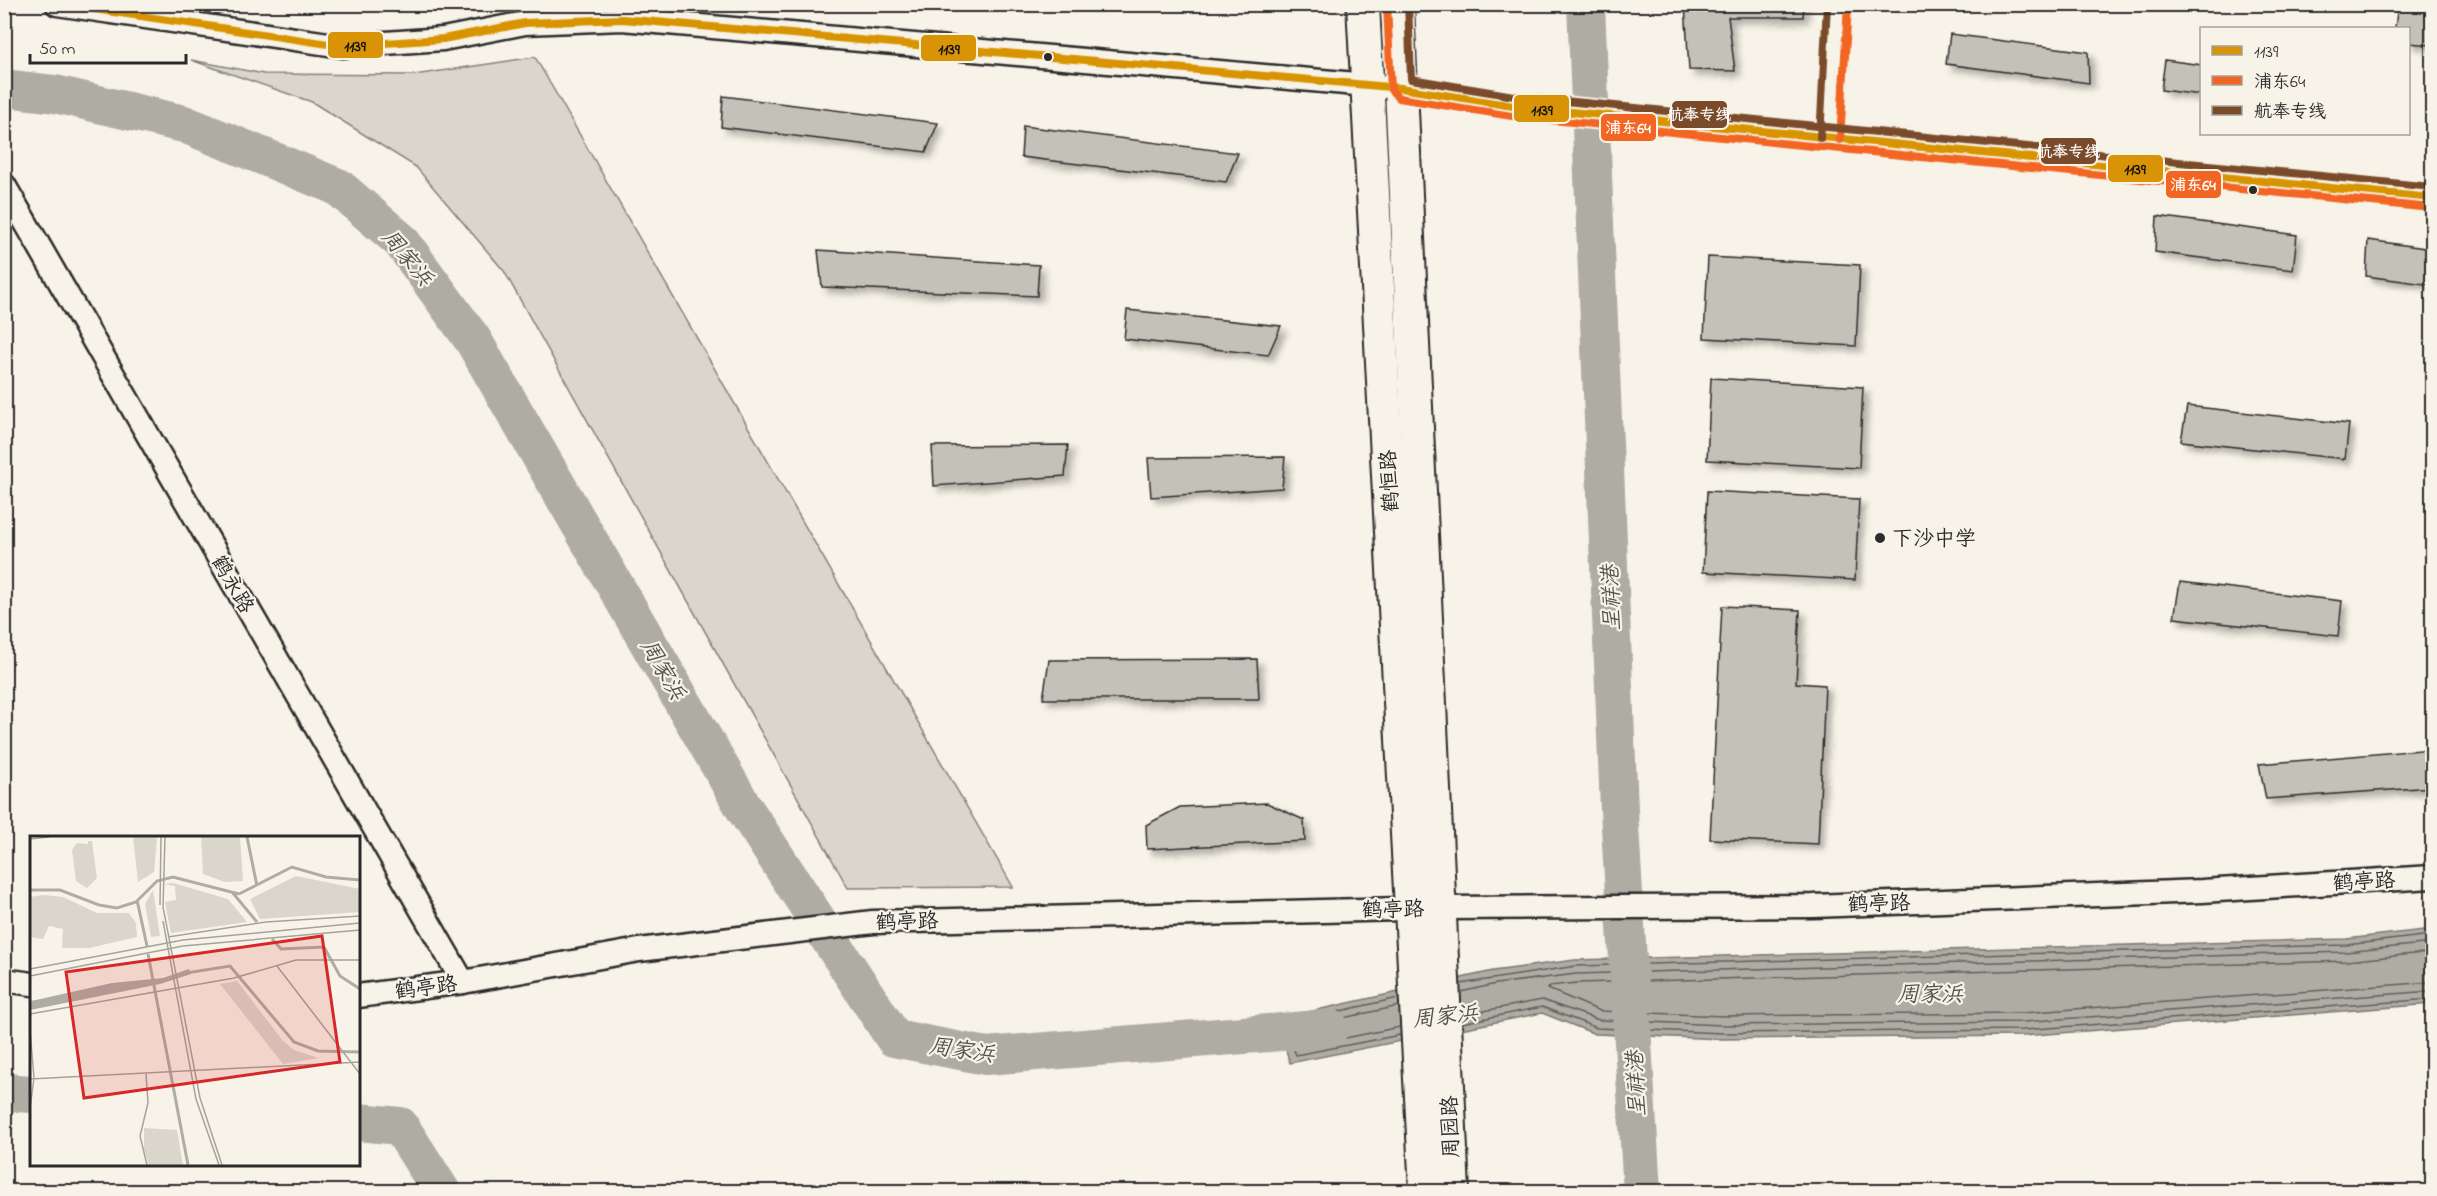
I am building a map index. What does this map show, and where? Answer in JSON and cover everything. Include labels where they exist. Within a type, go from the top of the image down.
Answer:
[{"type":"street","points":[[57,4],[342,46],[443,39],[525,23],[622,19],[1401,88],[1513,106],[2433,198]]},
{"type":"street","name":"鹤恒路","points":[[1363,4],[1366,86],[1427,908]]},
{"type":"street","name":"鹤恒路","points":[[1397,4],[1433,1063]]},
{"type":"street","points":[[1830,139],[1838,4]]},
{"type":"street","name":"鹤永路","points":[[4,185],[463,982]]},
{"type":"street","name":"鹤亭路","points":[[360,996],[463,982],[639,950],[873,922],[1427,908],[1813,906],[2120,894],[2433,877]]},
{"type":"street","points":[[4,980],[30,984]]},
{"type":"street","name":"周园路","points":[[1426,1191],[1433,1063]]},
{"type":"street","name":"周园路","points":[[1433,1063],[1453,1191]]},
{"type":"shaded area","points":[[535,57],[1013,887],[848,888],[504,271],[416,167],[312,102],[191,60],[264,74],[414,75]]},
{"type":"water","points":[[2432,929],[2432,1004],[2023,1036],[1723,1039],[1595,1034],[1542,1013],[1290,1063],[1276,1019],[1493,971],[1575,960],[2346,939]]},
{"type":"building","points":[[1685,4],[1804,4],[1803,17],[1728,17],[1735,71],[1689,70]]},
{"type":"building","points":[[2398,4],[2432,5],[2432,45],[2410,43],[2410,27],[2395,27]]},
{"type":"building","points":[[1950,34],[2088,52],[2089,83],[1946,64]]},
{"type":"building","points":[[2165,60],[2200,65],[2200,95],[2161,90]]},
{"type":"building","points":[[723,96],[938,123],[926,152],[721,127]]},
{"type":"building","points":[[1023,126],[1238,153],[1226,182],[1021,157]]},
{"type":"building","points":[[2157,216],[2297,235],[2293,270],[2155,252]]},
{"type":"building","points":[[2368,240],[2432,249],[2432,285],[2366,276]]},
{"type":"building","points":[[818,250],[1039,265],[1037,296],[822,287]]},
{"type":"building","points":[[1708,257],[1860,265],[1856,346],[1704,338]]},
{"type":"building","points":[[1127,310],[1281,326],[1268,355],[1124,339]]},
{"type":"building","points":[[1711,378],[1863,387],[1859,468],[1707,460]]},
{"type":"building","points":[[2187,406],[2349,424],[2345,459],[2181,441]]},
{"type":"building","points":[[1068,445],[1065,476],[934,486],[932,446]]},
{"type":"building","points":[[1285,457],[1282,488],[1151,497],[1148,458]]},
{"type":"building","points":[[1707,491],[1859,499],[1855,580],[1703,572]]},
{"type":"building","points":[[2180,582],[2342,601],[2338,636],[2174,618]]},
{"type":"building","points":[[1722,606],[1800,610],[1796,683],[1825,685],[1818,844],[1710,839]]},
{"type":"building","points":[[1257,659],[1259,699],[1043,699],[1049,660]]},
{"type":"building","points":[[2432,749],[2432,787],[2266,799],[2259,764]]},
{"type":"building","points":[[1267,803],[1304,820],[1305,841],[1147,849],[1146,825],[1180,807]]},
{"type":"waterway","name":"呈祥港","points":[[1586,4],[1619,810],[1642,1192]]},
{"type":"waterway","name":"周家浜","points":[[4,88],[55,94],[184,124],[338,187],[401,241],[473,340],[744,808],[894,1038],[986,1056],[1330,1028]]},
{"type":"waterway","points":[[4,1092],[30,1094]]},
{"type":"waterway","points":[[360,1122],[400,1126],[442,1192]]},
{"type":"transit line","name":"1139","points":[[60,4],[342,46],[443,39],[525,23],[622,19],[1401,88],[1513,106],[2432,198]]},
{"type":"transit line","name":"浦东64","points":[[1387,4],[1391,90],[1399,98],[1512,116],[2431,208]]},
{"type":"transit line","name":"航奉专线","points":[[1408,4],[1411,79],[1514,96],[2432,187]]},
{"type":"transit line","name":"航奉专线","points":[[1820,138],[1827,4]]},
{"type":"transit line","name":"浦东64","points":[[1840,140],[1848,5]]},
{"type":"place","name":"下沙中学","points":[[1880,538]]}]
